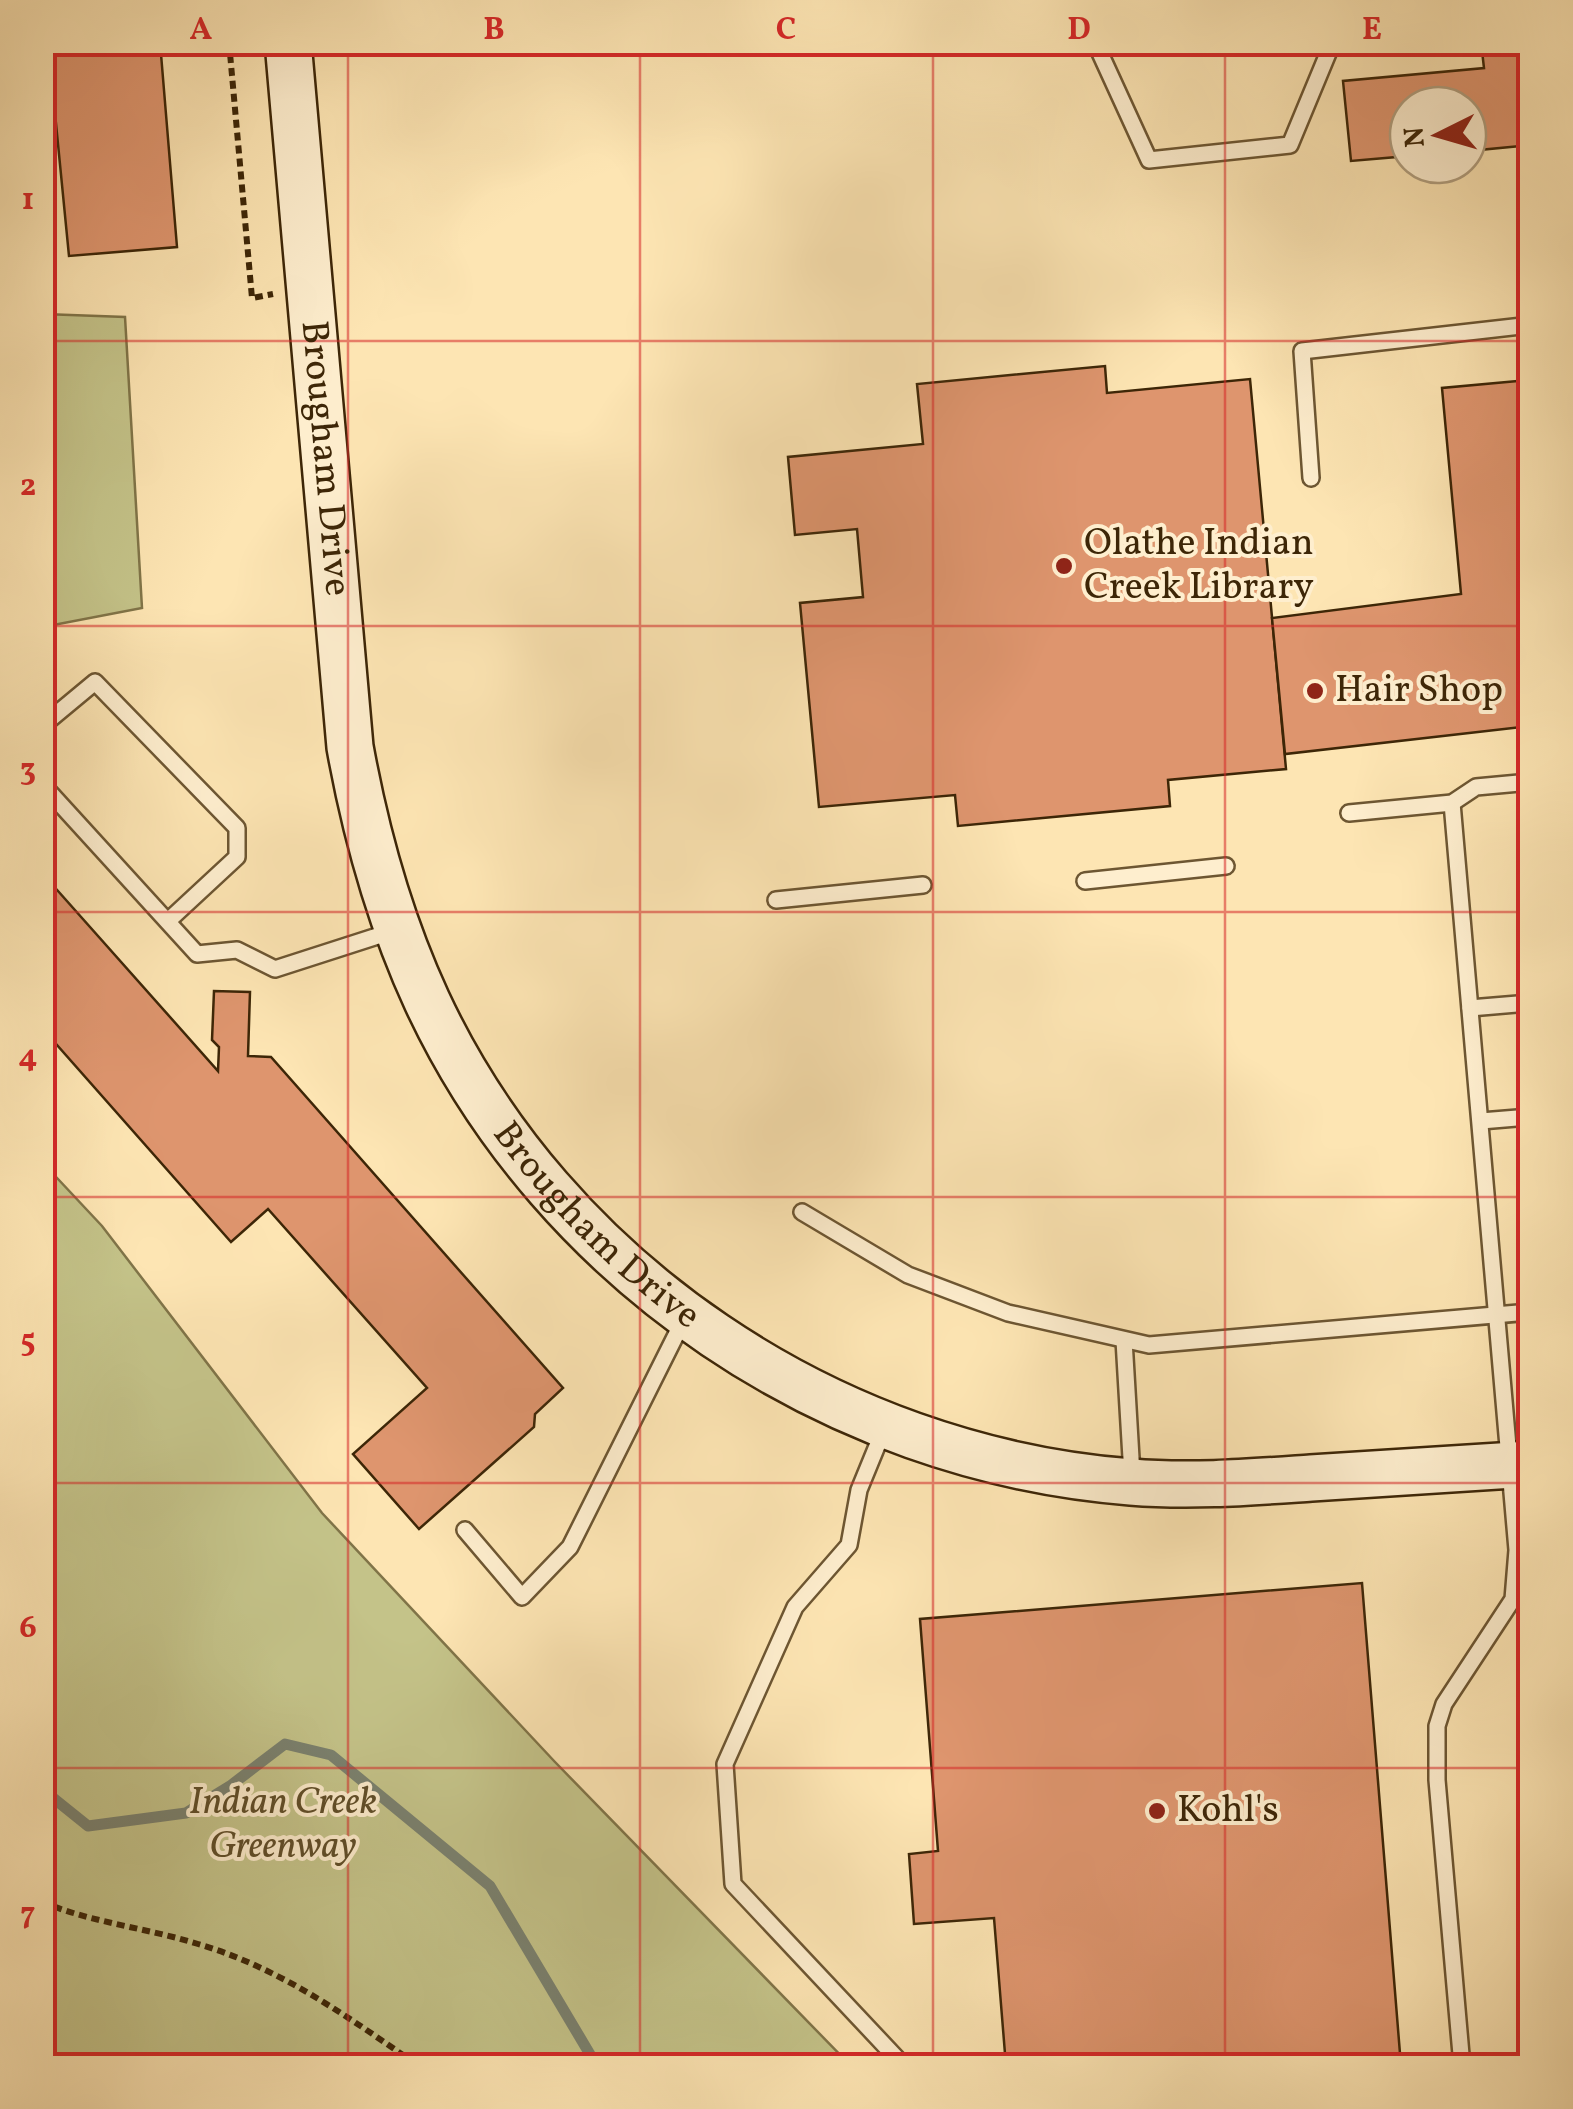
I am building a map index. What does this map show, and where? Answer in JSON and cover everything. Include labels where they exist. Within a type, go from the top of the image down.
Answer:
[{"type":"street","name":"Brougham Drive","points":[[288,42],[350,746],[366,834],[396,930],[427,1002],[470,1080],[549,1189],[611,1253],[686,1316],[753,1361],[832,1403],[956,1451],[1026,1467],[1132,1482],[1221,1484],[1521,1464]]},
{"type":"lane","points":[[1094,42],[1149,160],[1290,145],[1329,42]]},
{"type":"lane","points":[[1311,478],[1302,351],[1530,326]]},
{"type":"lane","points":[[42,726],[95,682],[238,828],[237,857],[168,921]]},
{"type":"lane","points":[[1349,813],[1452,803],[1476,788],[1530,782]]},
{"type":"lane","points":[[42,784],[197,954],[237,950],[275,969],[396,930]]},
{"type":"lane","points":[[1452,803],[1498,1315],[1521,1464],[1512,1599],[1444,1704],[1437,1726],[1436,1767],[1462,2066]]},
{"type":"lane","points":[[1085,881],[1226,866]]},
{"type":"lane","points":[[776,900],[923,885]]},
{"type":"lane","points":[[1470,1008],[1530,1002]]},
{"type":"lane","points":[[1481,1121],[1530,1117]]},
{"type":"lane","points":[[802,1212],[908,1275],[1008,1313],[1149,1345],[1530,1312]]},
{"type":"lane","points":[[465,1530],[522,1597],[570,1547],[686,1316]]},
{"type":"lane","points":[[1124,1340],[1132,1482]]},
{"type":"lane","points":[[886,1425],[859,1490],[849,1545],[795,1607],[725,1764],[732,1884],[904,2066]]},
{"type":"path","points":[[230,42],[252,298],[307,287]]},
{"type":"path","points":[[42,1902],[73,1914],[200,1944],[306,1989],[419,2066]]},
{"type":"green space","points":[[43,314],[125,317],[142,608],[43,627]]},
{"type":"green space","name":"Indian Creek Greenway","points":[[43,1163],[102,1226],[322,1513],[555,1762],[851,2066],[43,2066]]},
{"type":"building","points":[[48,42],[160,42],[177,247],[69,256]]},
{"type":"building","points":[[1481,42],[1530,42],[1530,145],[1488,149],[1488,85],[1388,85],[1388,158],[1351,161],[1343,81],[1484,68]]},
{"type":"building","name":"Olathe Indian Creek Library","points":[[1105,366],[1107,393],[1250,379],[1286,769],[1168,780],[1170,806],[958,826],[955,795],[819,807],[800,603],[863,597],[857,529],[795,535],[788,457],[923,444],[917,384]]},
{"type":"building","points":[[1530,380],[1530,726],[1285,754],[1272,618],[1461,594],[1442,388]]},
{"type":"building","points":[[42,873],[218,1071],[219,1047],[212,1040],[214,991],[250,992],[248,1056],[271,1057],[563,1388],[535,1414],[534,1427],[419,1529],[353,1454],[427,1388],[268,1209],[231,1242],[42,1028]]},
{"type":"building","name":"Kohl's","points":[[1362,1583],[1401,2066],[1006,2066],[994,1918],[914,1924],[909,1854],[938,1851],[920,1619]]},
{"type":"waterway","points":[[42,1789],[88,1826],[186,1813],[230,1786],[285,1744],[331,1755],[490,1886],[591,2056],[606,2066]]},
{"type":"place","name":"Olathe Indian Creek Library","points":[[1064,566]]},
{"type":"place","name":"Hair Shop","points":[[1315,691]]},
{"type":"place","name":"Kohl's","points":[[1157,1811]]}]
